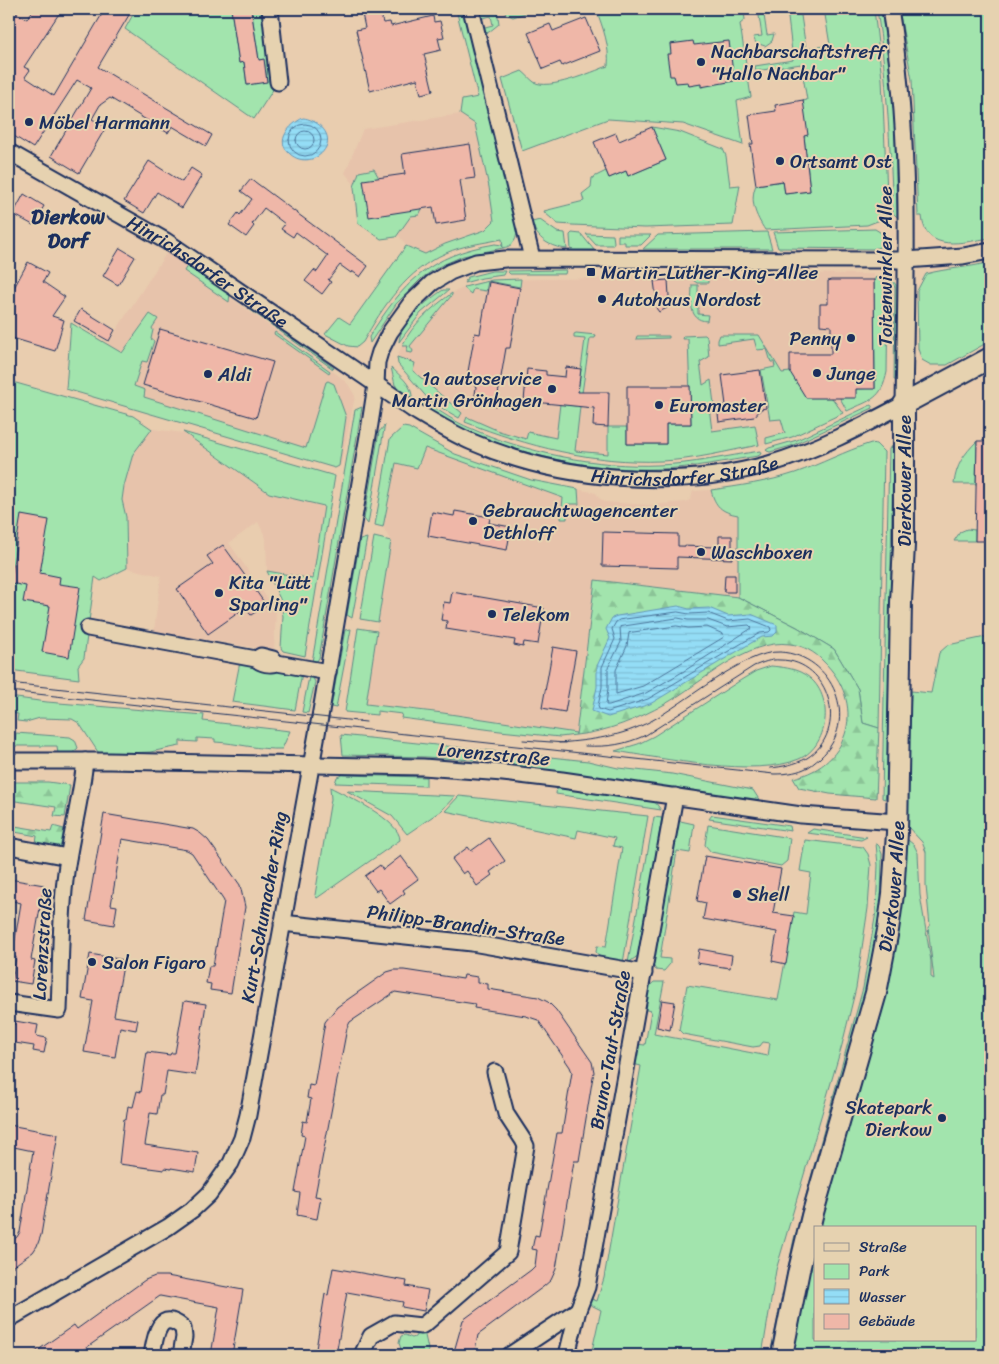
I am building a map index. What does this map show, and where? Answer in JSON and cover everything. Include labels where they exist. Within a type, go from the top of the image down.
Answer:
[{"type":"main road","name":"Hinrichsdorfer Straße","points":[[904,404],[990,358]]},
{"type":"main road","name":"Dierkower Allee","points":[[782,1355],[812,1216],[866,1030],[879,977],[893,894],[897,822],[900,616],[904,545],[904,404]]},
{"type":"street","points":[[270,9],[278,82]]},
{"type":"street","points":[[471,9],[532,258]]},
{"type":"street","name":"Toitenwinkler Allee","points":[[890,9],[902,91],[906,181],[904,404]]},
{"type":"street","name":"Hinrichsdorfer Straße","points":[[9,152],[166,241],[376,385],[450,432],[500,453],[549,467],[586,474],[648,478],[699,476],[768,464],[816,448],[904,404]]},
{"type":"street","points":[[376,385],[377,362],[380,352],[390,332],[412,303],[432,283],[450,272],[476,262],[532,258],[906,260],[990,252]]},
{"type":"street","name":"Kurt-Schumacher-Ring","points":[[9,1319],[176,1222],[202,1202],[222,1178],[237,1151],[248,1115],[328,672],[376,385]]},
{"type":"street","points":[[88,628],[256,659],[261,656],[272,659],[277,663],[328,672]]},
{"type":"street","name":"Lorenzstraße","points":[[9,761],[474,770],[562,780],[801,815],[897,822]]},
{"type":"street","name":"Lorenzstraße","points":[[9,1003],[59,1010],[64,889],[85,761]]},
{"type":"street","name":"Bruno-Taut-Straße","points":[[567,1355],[578,1310],[588,1287],[674,796]]},
{"type":"street","points":[[9,846],[68,858]]},
{"type":"street","name":"Philipp-Brandin-Straße","points":[[282,923],[420,936],[472,943],[644,973]]},
{"type":"street","points":[[362,1355],[372,1336],[394,1323],[420,1326],[426,1324],[508,1252],[526,1146],[506,1114],[495,1072]]},
{"type":"street","points":[[510,1355],[578,1310]]},
{"type":"street","points":[[152,1355],[156,1332],[160,1325],[167,1321],[176,1322],[183,1328],[184,1337],[181,1355]]},
{"type":"shaded area","points":[[460,114],[475,124],[489,187],[494,221],[485,230],[445,244],[425,254],[406,246],[398,234],[384,234],[361,219],[358,189],[345,173],[363,129]]},
{"type":"shaded area","points":[[167,252],[348,384],[355,396],[341,465],[66,383],[71,323],[108,343]]},
{"type":"shaded area","points":[[612,274],[874,274],[874,277],[883,282],[888,291],[887,372],[885,384],[879,395],[792,437],[766,444],[697,457],[662,461],[630,461],[561,452],[498,434],[465,422],[430,401],[398,364],[397,357],[406,337],[425,314],[452,293],[472,284],[492,280],[612,278]]},
{"type":"shaded area","points":[[152,429],[183,433],[269,493],[324,506],[313,579],[267,571],[266,538],[258,522],[229,543],[276,611],[274,651],[154,631],[161,576],[127,568],[126,517],[122,500],[133,454]]},
{"type":"shaded area","points":[[425,447],[563,498],[562,519],[567,519],[567,504],[579,504],[578,489],[596,493],[605,502],[648,505],[686,502],[691,499],[693,491],[711,490],[714,503],[727,513],[738,515],[738,597],[595,581],[576,733],[430,711],[365,704],[391,541],[383,527],[396,463],[417,468]]},
{"type":"green space","points":[[136,9],[231,9],[239,63],[244,62],[247,85],[267,81],[264,60],[259,60],[251,9],[270,9],[278,82],[254,119],[125,29]]},
{"type":"green space","points":[[456,9],[463,9],[517,221],[516,238],[508,247],[503,248],[502,239],[459,248],[432,260],[419,269],[397,290],[363,342],[357,347],[348,346],[325,334],[339,317],[350,324],[406,246],[425,254],[445,244],[485,230],[494,221],[489,187],[475,124],[460,114],[462,100],[478,97]]},
{"type":"green space","points":[[477,9],[497,9],[499,24],[483,34],[481,28],[493,25],[491,16],[479,19]]},
{"type":"green space","points":[[504,9],[538,9],[513,17],[506,14]]},
{"type":"green space","points":[[596,9],[732,9],[733,13],[744,11],[745,20],[740,24],[751,97],[737,101],[743,145],[683,124],[608,119],[522,151],[502,79],[522,71],[534,82],[549,84],[570,80],[608,66],[607,44]]},
{"type":"green space","points":[[758,9],[763,9],[767,35],[774,34],[772,41],[765,46],[756,43],[753,37],[762,36]]},
{"type":"green space","points":[[787,9],[800,9],[806,49],[830,45],[824,9],[874,9],[882,79],[888,217],[867,225],[765,230],[759,219],[753,203],[756,185],[783,181],[785,194],[810,191],[804,136],[803,101],[807,100],[801,64],[756,71],[755,66],[793,60]]},
{"type":"green space","points":[[877,9],[881,9],[894,98],[897,217],[893,213],[886,86]]},
{"type":"green space","points":[[899,9],[990,9],[990,238],[958,243],[938,241],[930,236],[925,228],[922,216],[918,216],[912,80]]},
{"type":"green space","points":[[652,127],[680,132],[723,149],[726,156],[730,186],[740,185],[733,225],[645,228],[572,225],[558,224],[545,213],[544,211],[584,201],[582,194],[591,187],[592,178],[606,171],[609,178],[626,171],[628,176],[666,160]]},
{"type":"green space","points":[[374,169],[379,178],[422,209],[419,215],[411,216],[396,237],[381,239],[358,223],[354,187],[359,172]]},
{"type":"green space","points":[[540,220],[557,232],[565,233],[567,249],[550,244],[540,237],[532,222]]},
{"type":"green space","points":[[875,229],[883,234],[883,246],[873,249],[778,248],[773,232]]},
{"type":"green space","points":[[767,232],[772,249],[643,249],[658,235]]},
{"type":"green space","points":[[572,233],[581,234],[594,250],[571,250],[570,235]]},
{"type":"green space","points":[[586,234],[613,235],[613,245],[596,245]]},
{"type":"green space","points":[[618,235],[651,235],[641,245],[625,245],[625,242],[618,242]]},
{"type":"green space","points":[[495,244],[502,245],[503,248],[463,256],[438,267],[422,278],[396,304],[370,343],[369,337],[381,318],[406,287],[420,274],[452,256]]},
{"type":"green space","points":[[181,258],[230,293],[229,302],[184,271],[187,266],[180,261]]},
{"type":"green space","points":[[990,262],[990,341],[947,365],[931,365],[922,360],[918,349],[917,291],[926,274]]},
{"type":"green space","points":[[566,270],[565,274],[510,274],[507,271]]},
{"type":"green space","points":[[492,271],[505,271],[503,275],[464,283],[468,277]]},
{"type":"green space","points":[[701,273],[708,273],[708,283],[697,283],[693,280]]},
{"type":"green space","points":[[876,277],[883,282],[888,291],[887,372],[882,388],[874,398],[847,411],[840,398],[856,389],[875,388],[874,280]]},
{"type":"green space","points":[[890,277],[896,285],[896,380],[894,380],[895,288]]},
{"type":"green space","points":[[521,279],[520,287],[488,281],[492,280]]},
{"type":"green space","points":[[488,281],[486,291],[473,289],[471,294],[464,287]]},
{"type":"green space","points":[[692,285],[698,285],[698,314],[708,315],[707,321],[701,320],[693,313],[691,303]]},
{"type":"green space","points":[[443,290],[449,290],[421,313],[399,342],[409,319]]},
{"type":"green space","points":[[452,293],[410,346],[413,351],[412,353],[406,352],[408,346],[402,346],[417,323]]},
{"type":"green space","points":[[249,309],[252,310],[334,368],[333,369]]},
{"type":"green space","points":[[150,314],[158,319],[152,328],[151,339],[154,341],[147,362],[142,361],[134,386],[145,390],[144,397],[306,448],[326,382],[328,381],[334,384],[346,417],[339,466],[335,468],[66,389],[71,323],[122,353]]},
{"type":"green space","points":[[275,332],[330,371],[329,373],[274,334]]},
{"type":"green space","points":[[576,333],[596,335],[595,338],[590,338],[575,451],[608,454],[608,427],[627,427],[627,444],[666,444],[666,424],[691,424],[688,339],[682,339],[683,336],[705,335],[707,337],[709,357],[700,362],[703,385],[711,380],[714,404],[709,407],[712,431],[755,425],[759,445],[673,460],[611,460],[537,446],[465,422],[467,417],[499,431],[526,439],[528,432],[556,438],[560,404],[576,406],[585,339],[574,338]]},
{"type":"green space","points":[[720,335],[759,335],[782,373],[790,372],[832,398],[843,413],[792,437],[766,444],[766,438],[785,433],[781,419],[770,420],[761,370],[775,367],[774,362],[771,362],[767,349],[757,350],[754,339],[718,344]]},
{"type":"green space","points":[[637,336],[669,336],[669,338],[636,339]]},
{"type":"green space","points":[[397,357],[415,363],[413,371],[462,413],[459,418],[430,401],[398,364]]},
{"type":"green space","points":[[391,367],[408,385],[412,399],[395,385]]},
{"type":"green space","points":[[9,381],[133,416],[152,429],[133,454],[124,486],[122,500],[126,517],[127,568],[101,581],[95,577],[84,658],[78,666],[79,679],[9,670]]},
{"type":"green space","points":[[419,403],[427,403],[459,423],[491,437],[537,451],[587,461],[612,464],[658,465],[760,451],[761,454],[697,466],[659,469],[611,468],[587,465],[514,449],[491,441],[450,422]]},
{"type":"green space","points":[[871,405],[873,408],[791,446],[770,452],[766,450],[797,440]]},
{"type":"green space","points":[[362,407],[319,658],[317,661],[312,662],[355,410]]},
{"type":"green space","points":[[385,425],[368,524],[364,519],[379,432]]},
{"type":"green space","points":[[403,427],[409,428],[455,454],[531,480],[578,489],[579,504],[567,504],[567,519],[561,519],[563,498],[425,448],[417,468],[396,463],[383,527],[375,525],[390,439]]},
{"type":"green space","points":[[183,432],[335,476],[305,656],[283,651],[281,648],[283,616],[280,599],[267,571],[313,579],[324,506],[269,493]]},
{"type":"green space","points":[[977,441],[976,484],[954,484],[961,460]]},
{"type":"green space","points":[[871,443],[876,444],[884,452],[879,728],[863,723],[858,689],[834,649],[797,627],[738,597],[738,515],[723,510],[717,504],[711,490],[785,476]]},
{"type":"green space","points":[[891,446],[893,452],[887,788],[885,799],[882,798],[889,449]]},
{"type":"green space","points":[[967,529],[975,530],[975,541],[954,541],[960,532]]},
{"type":"green space","points":[[374,537],[391,541],[378,622],[360,619]]},
{"type":"green space","points":[[367,538],[352,618],[347,615],[360,540]]},
{"type":"green space","points":[[595,580],[738,597],[797,627],[834,649],[858,689],[863,723],[879,728],[876,798],[830,794],[799,788],[793,778],[813,771],[829,760],[840,746],[846,730],[848,713],[845,695],[836,677],[816,655],[804,647],[795,645],[774,644],[757,648],[725,664],[665,704],[644,715],[611,728],[576,735]]},
{"type":"green space","points":[[358,628],[377,631],[366,704],[443,713],[576,733],[576,735],[560,737],[500,731],[401,718],[402,714],[377,711],[377,715],[345,712]]},
{"type":"green space","points":[[351,629],[336,708],[331,707],[345,630]]},
{"type":"green space","points":[[990,636],[990,1355],[788,1355],[807,1258],[814,1234],[814,1342],[976,1342],[976,1226],[816,1226],[867,1046],[895,938],[902,892],[905,841],[908,840],[914,845],[918,853],[920,895],[931,961],[931,977],[934,979],[928,927],[930,926],[926,886],[926,852],[922,842],[907,826],[911,691],[931,693],[939,653],[948,645]]},
{"type":"green space","points":[[240,662],[302,673],[295,710],[232,702]]},
{"type":"green space","points":[[771,666],[792,669],[804,674],[814,682],[821,692],[825,718],[823,730],[818,742],[810,752],[799,759],[759,767],[734,767],[683,762],[615,751],[638,744],[654,736],[756,671]]},
{"type":"green space","points":[[309,677],[313,678],[315,682],[308,713],[302,712]]},
{"type":"green space","points":[[9,697],[204,715],[203,721],[290,731],[282,749],[215,742],[215,739],[197,738],[197,742],[180,741],[180,746],[150,752],[101,754],[79,723],[72,719],[40,718],[26,722],[17,721],[18,714],[9,713]]},
{"type":"green space","points":[[16,733],[70,737],[75,740],[78,748],[70,755],[58,754],[57,746],[9,746],[9,741],[15,741]]},
{"type":"green space","points":[[341,735],[588,761],[618,768],[672,774],[753,790],[760,801],[598,779],[489,761],[343,755]]},
{"type":"green space","points":[[342,775],[426,777],[426,786],[335,783],[337,777]]},
{"type":"green space","points":[[9,782],[48,782],[70,785],[65,817],[54,816],[56,807],[9,800]]},
{"type":"green space","points":[[557,786],[655,802],[661,810],[556,794]]},
{"type":"green space","points":[[330,787],[360,802],[382,817],[398,832],[400,840],[317,898],[315,895],[331,799]]},
{"type":"green space","points":[[347,791],[455,796],[442,810],[407,834],[392,816]]},
{"type":"green space","points":[[459,796],[648,816],[623,963],[602,960],[596,952],[597,946],[606,947],[622,848],[613,846],[615,838],[578,830],[576,838],[445,811]]},
{"type":"green space","points":[[712,815],[790,826],[791,831],[709,819]]},
{"type":"green space","points":[[654,817],[662,818],[639,955],[628,963]]},
{"type":"green space","points":[[676,820],[694,824],[690,853],[677,851],[660,958],[670,959],[670,964],[664,971],[656,970],[650,960]]},
{"type":"green space","points":[[9,825],[51,832],[53,826],[64,829],[60,849],[36,844],[37,836],[9,831]]},
{"type":"green space","points":[[708,825],[790,838],[787,861],[781,866],[711,852],[705,845]]},
{"type":"green space","points":[[813,829],[867,837],[861,840],[807,833]]},
{"type":"green space","points":[[805,840],[863,847],[868,854],[871,865],[868,908],[856,988],[842,1045],[776,1270],[762,1355],[591,1355],[601,1310],[587,1303],[589,1298],[597,1301],[604,1278],[641,1066],[633,1064],[636,1044],[645,1045],[651,1011],[642,1009],[645,990],[654,982],[664,982],[654,1034],[768,1056],[770,1043],[763,1042],[760,1046],[753,1047],[683,1034],[679,1030],[687,985],[778,1000],[794,912],[806,914],[811,873],[800,871]]},
{"type":"green space","points":[[876,843],[882,854],[881,912],[867,995],[774,1355],[770,1355],[794,1239],[863,988],[876,912],[878,865]]},
{"type":"green space","points":[[424,1331],[428,1355],[403,1355],[399,1343],[401,1336],[405,1335],[412,1338],[418,1332]]},
{"type":"water","points":[[303,118],[313,121],[322,127],[328,141],[323,152],[310,160],[294,157],[285,149],[283,144],[289,129]]},
{"type":"water","points":[[678,606],[689,609],[709,608],[728,616],[751,614],[777,625],[777,632],[773,636],[762,637],[751,643],[650,704],[608,717],[592,711],[597,687],[597,666],[610,638],[606,629],[612,618]]},
{"type":"building","points":[[9,9],[27,19],[34,9],[62,9],[24,67],[30,70],[25,77],[54,96],[105,9],[118,9],[129,15],[98,67],[212,135],[206,146],[172,126],[168,133],[110,98],[100,105],[92,119],[106,127],[79,173],[51,156],[91,88],[77,80],[33,148],[9,133]]},
{"type":"building","points":[[231,9],[251,9],[259,60],[264,59],[267,82],[247,85],[244,62],[239,63]]},
{"type":"building","points":[[361,9],[379,9],[383,23],[390,22],[391,26],[433,16],[434,22],[440,21],[444,37],[438,38],[441,50],[424,54],[433,91],[421,94],[417,79],[370,91],[356,30],[365,28]]},
{"type":"building","points":[[586,18],[600,51],[562,66],[560,62],[543,69],[528,33],[550,24],[553,31]]},
{"type":"building","points":[[693,41],[694,45],[729,41],[734,81],[701,87],[701,84],[689,86],[688,82],[676,83],[674,76],[670,76],[667,54],[671,54],[670,44]]},
{"type":"building","name":"Ortsamt Ost","points":[[803,100],[808,135],[804,136],[810,191],[785,194],[783,181],[756,185],[750,144],[753,144],[749,115],[776,111],[775,105]]},
{"type":"building","points":[[652,127],[666,160],[628,176],[626,171],[609,178],[594,142],[616,133],[619,141]]},
{"type":"building","points":[[470,144],[475,178],[460,180],[466,220],[436,225],[433,207],[369,217],[363,180],[405,174],[402,154]]},
{"type":"building","points":[[149,161],[182,182],[191,168],[202,175],[182,208],[157,192],[144,213],[124,201]]},
{"type":"building","points":[[251,179],[368,266],[360,277],[340,265],[328,280],[331,282],[322,294],[305,281],[314,270],[317,272],[328,256],[296,232],[293,237],[281,229],[285,224],[264,208],[252,224],[254,226],[246,237],[229,225],[238,213],[240,215],[252,199],[241,191]]},
{"type":"building","points":[[24,194],[44,206],[33,225],[13,214]]},
{"type":"building","points":[[120,248],[135,257],[118,285],[103,276]]},
{"type":"building","points":[[28,262],[48,273],[43,282],[65,297],[52,316],[64,320],[55,351],[9,337],[9,297]]},
{"type":"building","points":[[668,280],[669,296],[667,308],[659,312],[651,301],[656,296],[654,281]]},
{"type":"building","points":[[874,280],[875,389],[856,389],[856,398],[806,398],[790,372],[790,354],[831,354],[831,326],[820,325],[820,304],[828,304],[828,281]]},
{"type":"building","points":[[489,282],[520,288],[510,348],[506,348],[496,406],[474,402],[476,387],[470,378],[467,377],[475,333],[480,334]]},
{"type":"building","points":[[81,309],[115,330],[109,341],[74,321]]},
{"type":"building","name":"Aldi","points":[[160,329],[273,362],[256,418],[143,385]]},
{"type":"building","name":"1a autoservice Martin Grönhagen","points":[[566,367],[581,369],[578,392],[609,392],[608,427],[593,426],[594,408],[524,401],[527,369],[546,371],[546,375],[565,377]]},
{"type":"building","points":[[760,370],[766,408],[761,409],[754,417],[719,422],[717,406],[726,405],[722,375]]},
{"type":"building","name":"Euromaster","points":[[627,386],[690,386],[691,424],[666,424],[666,444],[627,444]]},
{"type":"building","points":[[977,441],[990,441],[990,541],[975,541]]},
{"type":"building","points":[[455,511],[490,517],[489,523],[511,527],[507,550],[428,536],[432,512],[454,516]]},
{"type":"building","points":[[21,515],[49,520],[40,573],[60,577],[59,584],[80,587],[69,657],[42,652],[50,606],[23,602],[26,586],[10,583]]},
{"type":"building","points":[[603,532],[678,534],[678,546],[719,547],[719,536],[732,536],[732,559],[677,557],[677,568],[602,566]]},
{"type":"building","name":"Kita \"Lütt Sparling\"","points":[[223,545],[266,605],[251,615],[245,608],[208,634],[177,589],[213,564],[207,556]]},
{"type":"building","points":[[725,575],[735,575],[735,592],[724,592]]},
{"type":"building","name":"Telekom","points":[[452,592],[544,608],[538,644],[524,642],[523,647],[514,645],[515,640],[446,629],[447,621],[441,620],[444,602],[450,603]]},
{"type":"building","points":[[553,647],[576,651],[565,712],[542,708]]},
{"type":"building","points":[[104,814],[193,829],[208,840],[240,885],[245,907],[231,993],[210,990],[211,984],[206,983],[209,966],[213,966],[224,901],[192,853],[187,850],[122,839],[111,905],[117,906],[114,925],[86,920]]},
{"type":"building","points":[[489,838],[505,861],[490,872],[492,875],[477,886],[467,871],[463,874],[452,859],[468,847],[471,851]]},
{"type":"building","points":[[401,856],[418,879],[403,890],[405,893],[390,904],[379,889],[376,891],[365,876],[380,865],[383,870]]},
{"type":"building","name":"Shell","points":[[705,856],[781,869],[773,913],[794,916],[786,964],[772,961],[777,932],[703,919],[706,903],[697,901]]},
{"type":"building","points":[[9,879],[44,885],[31,960],[35,961],[31,984],[12,981],[16,957],[12,957],[21,903],[9,900]]},
{"type":"building","points":[[699,949],[732,955],[730,968],[697,963]]},
{"type":"building","points":[[90,954],[124,960],[114,1016],[138,1020],[136,1030],[120,1027],[115,1057],[84,1052],[93,1001],[82,999]]},
{"type":"building","points":[[394,970],[463,979],[464,975],[478,977],[478,983],[488,984],[488,989],[538,997],[548,1002],[556,1010],[592,1062],[594,1072],[579,1161],[574,1161],[556,1269],[551,1280],[543,1287],[478,1335],[474,1355],[453,1355],[463,1320],[535,1266],[537,1250],[532,1249],[535,1235],[539,1236],[557,1133],[562,1133],[572,1072],[538,1020],[526,1016],[474,1008],[475,1004],[395,992],[350,1022],[347,1028],[315,1196],[321,1197],[317,1219],[297,1215],[300,1193],[295,1192],[305,1136],[301,1135],[303,1121],[307,1122],[311,1099],[307,1098],[309,1085],[314,1086],[325,1022],[337,1007],[387,972]]},
{"type":"building","points":[[662,1000],[675,1002],[670,1030],[657,1027]]},
{"type":"building","points":[[184,1002],[206,1004],[195,1075],[167,1071],[163,1095],[160,1095],[157,1114],[150,1113],[145,1145],[198,1153],[195,1172],[119,1164],[124,1119],[126,1120],[128,1106],[133,1107],[137,1091],[141,1092],[147,1052],[170,1055],[175,1053]]},
{"type":"building","points":[[15,1021],[38,1025],[36,1036],[47,1038],[44,1053],[33,1051],[34,1046],[9,1042],[9,1024],[14,1025]]},
{"type":"building","points":[[9,1125],[58,1134],[41,1235],[33,1252],[9,1269],[9,1243],[20,1232],[33,1151],[9,1146]]},
{"type":"building","points":[[333,1268],[407,1281],[406,1286],[428,1290],[424,1311],[402,1307],[403,1302],[347,1292],[336,1355],[315,1355],[325,1294],[328,1295]]},
{"type":"building","points":[[155,1276],[167,1276],[243,1290],[232,1355],[211,1355],[219,1307],[160,1296],[76,1355],[31,1355],[74,1325],[77,1329],[145,1280]]},
{"type":"tram line","points":[[9,691],[774,774],[801,770],[820,758],[832,743],[838,726],[839,709],[835,692],[827,677],[814,665],[799,656],[780,652],[766,654],[733,668],[665,713],[629,731],[583,741],[559,743]]},
{"type":"tram line","points":[[585,746],[616,745],[646,735],[754,666],[780,660],[797,663],[811,672],[822,684],[828,699],[831,715],[828,731],[820,746],[807,758],[789,765],[770,768]]},
{"type":"tram line","points":[[9,683],[366,722]]},
{"type":"tram line","points":[[523,740],[565,743]]},
{"type":"place","name":"Nachbarschaftstreff \"Hallo Nachbar\"","points":[[701,62]]},
{"type":"place","name":"Möbel Harmann","points":[[29,122]]},
{"type":"place","name":"Ortsamt Ost","points":[[780,161]]},
{"type":"place","name":"Martin-Luther-King-Allee","points":[[591,272]]},
{"type":"place","name":"Autohaus Nordost","points":[[602,299]]},
{"type":"place","name":"Penny","points":[[851,338]]},
{"type":"place","name":"Junge","points":[[817,373]]},
{"type":"place","name":"Aldi","points":[[208,374]]},
{"type":"place","name":"1a autoservice Martin Grönhagen","points":[[552,389]]},
{"type":"place","name":"Euromaster","points":[[659,405]]},
{"type":"place","name":"Gebrauchtwagencenter Dethloff","points":[[473,521]]},
{"type":"place","name":"Waschboxen","points":[[701,552]]},
{"type":"place","name":"Kita \"Lütt Sparling\"","points":[[219,593]]},
{"type":"place","name":"Telekom","points":[[492,614]]},
{"type":"place","name":"Shell","points":[[737,894]]},
{"type":"place","name":"Salon Figaro","points":[[92,962]]},
{"type":"place","name":"Skatepark Dierkow","points":[[942,1118]]},
{"type":"district","name":"Dierkow Dorf","points":[[68,229]]}]
